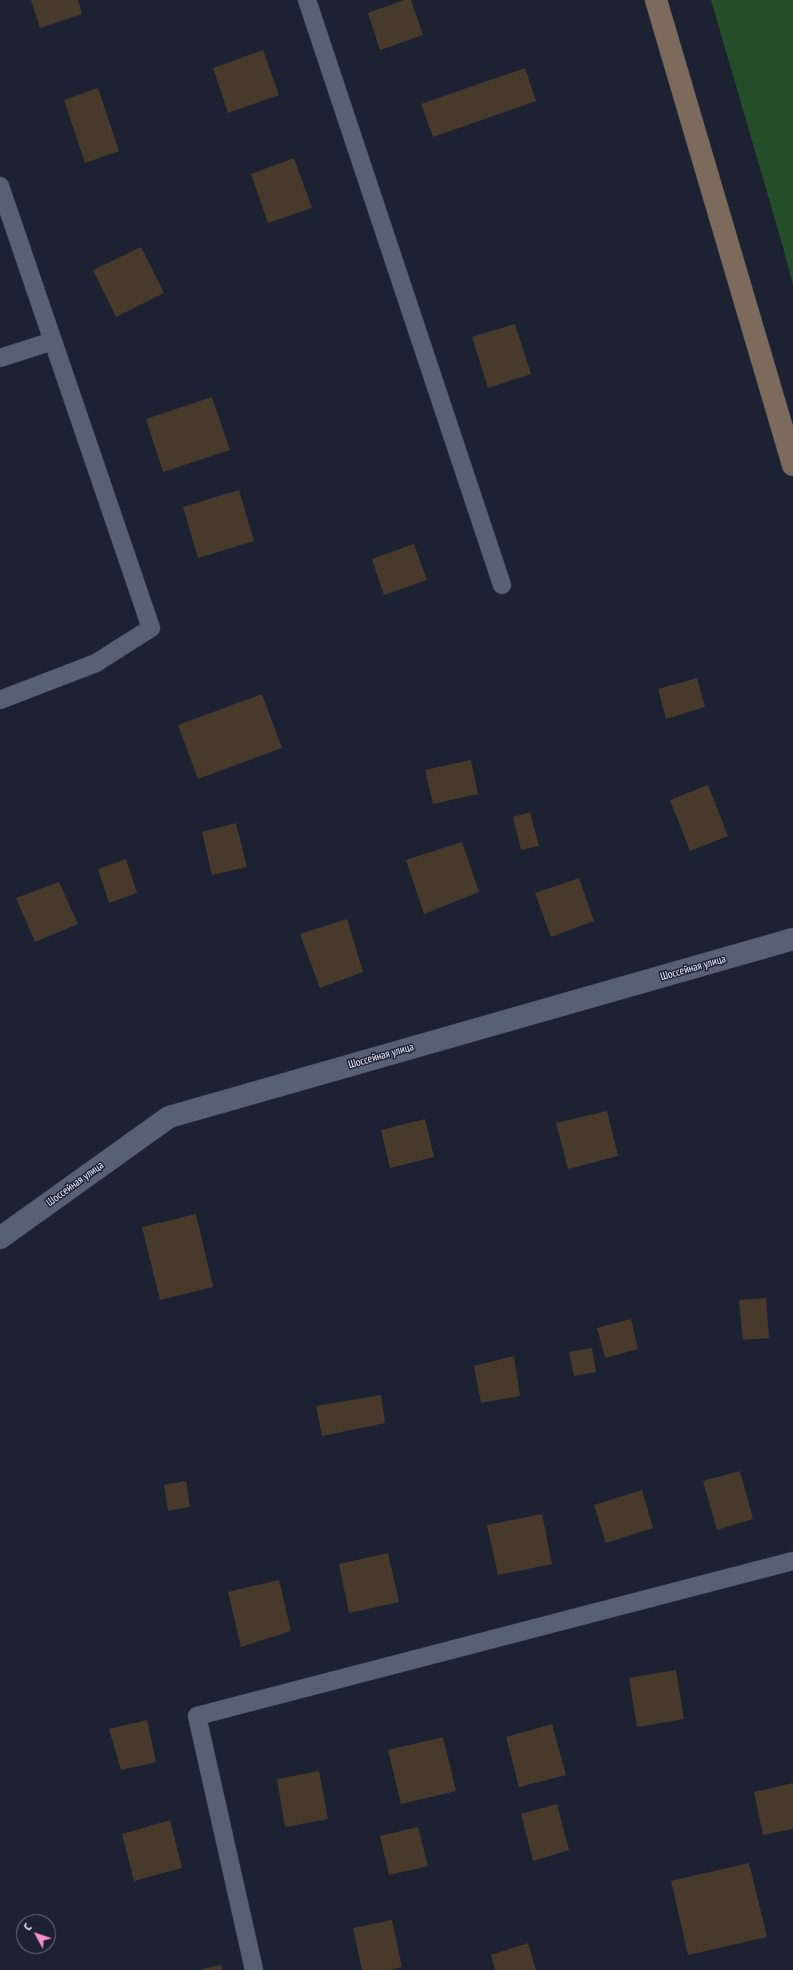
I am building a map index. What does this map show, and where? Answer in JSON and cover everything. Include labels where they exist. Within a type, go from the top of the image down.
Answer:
[{"type":"main road","points":[[656,0],[793,465]]},
{"type":"street","name":"Шоссейная улица","points":[[0,1238],[169,1116],[793,939]]},
{"type":"lane","points":[[306,0],[502,585]]},
{"type":"lane","points":[[0,186],[151,628],[96,663],[0,700]]},
{"type":"lane","points":[[0,358],[53,341]]},
{"type":"lane","points":[[254,1970],[197,1716],[793,1561]]},
{"type":"green space","points":[[711,0],[793,0],[793,285],[783,247]]},
{"type":"building","points":[[31,0],[78,0],[82,14],[40,28]]},
{"type":"building","points":[[404,0],[411,0],[423,35],[380,50],[368,13]]},
{"type":"building","points":[[263,50],[279,95],[228,113],[213,68]]},
{"type":"building","points":[[525,68],[536,101],[433,137],[421,104]]},
{"type":"building","points":[[98,88],[119,151],[85,163],[64,100]]},
{"type":"building","points":[[294,158],[312,208],[268,223],[251,174]]},
{"type":"building","points":[[141,247],[164,293],[116,317],[93,270]]},
{"type":"building","points":[[515,324],[531,374],[488,388],[472,337]]},
{"type":"building","points":[[212,397],[230,450],[163,472],[146,419]]},
{"type":"building","points":[[239,490],[254,541],[198,558],[183,507]]},
{"type":"building","points":[[414,544],[427,580],[384,595],[372,559]]},
{"type":"building","points":[[697,678],[705,707],[666,719],[658,689]]},
{"type":"building","points":[[262,694],[282,748],[198,779],[178,725]]},
{"type":"building","points":[[471,760],[478,794],[433,804],[425,770]]},
{"type":"building","points":[[708,785],[728,836],[690,851],[670,800]]},
{"type":"building","points":[[530,812],[539,846],[521,850],[513,817]]},
{"type":"building","points":[[236,823],[247,867],[212,875],[202,832]]},
{"type":"building","points":[[462,842],[479,892],[424,914],[406,860]]},
{"type":"building","points":[[126,859],[137,893],[109,903],[98,869]]},
{"type":"building","points":[[579,878],[594,921],[551,937],[535,893]]},
{"type":"building","points":[[59,882],[78,924],[35,942],[16,898]]},
{"type":"building","points":[[347,919],[363,972],[320,988],[300,934]]},
{"type":"building","points":[[607,1111],[618,1156],[568,1169],[556,1123]]},
{"type":"building","points":[[425,1119],[434,1157],[390,1168],[381,1130]]},
{"type":"building","points":[[196,1214],[213,1287],[160,1300],[142,1227]]},
{"type":"building","points":[[766,1298],[769,1338],[743,1340],[739,1300]]},
{"type":"building","points":[[631,1319],[638,1349],[605,1358],[597,1328]]},
{"type":"building","points":[[592,1348],[596,1372],[574,1376],[569,1352]]},
{"type":"building","points":[[514,1356],[520,1396],[481,1403],[474,1366]]},
{"type":"building","points":[[381,1395],[385,1423],[322,1436],[316,1406]]},
{"type":"building","points":[[740,1471],[753,1519],[717,1530],[703,1481]]},
{"type":"building","points":[[186,1481],[190,1507],[168,1511],[164,1485]]},
{"type":"building","points":[[642,1490],[653,1528],[606,1543],[594,1505]]},
{"type":"building","points":[[542,1514],[552,1564],[498,1575],[487,1525]]},
{"type":"building","points":[[388,1553],[399,1602],[349,1613],[339,1564]]},
{"type":"building","points":[[279,1580],[291,1631],[241,1647],[228,1592]]},
{"type":"building","points":[[676,1670],[684,1719],[637,1727],[629,1678]]},
{"type":"building","points":[[147,1720],[156,1762],[121,1770],[109,1729]]},
{"type":"building","points":[[552,1724],[566,1775],[519,1787],[506,1737]]},
{"type":"building","points":[[443,1737],[456,1791],[401,1804],[388,1750]]},
{"type":"building","points":[[319,1771],[328,1819],[285,1827],[277,1779]]},
{"type":"building","points":[[793,1783],[793,1829],[763,1835],[754,1792]]},
{"type":"building","points":[[557,1804],[569,1850],[533,1861],[521,1814]]},
{"type":"building","points":[[170,1820],[182,1868],[134,1881],[122,1834]]},
{"type":"building","points":[[418,1827],[428,1866],[389,1875],[380,1836]]},
{"type":"building","points":[[749,1863],[767,1937],[688,1955],[671,1881]]},
{"type":"building","points":[[392,1920],[402,1967],[389,1970],[362,1970],[353,1928]]},
{"type":"building","points":[[528,1943],[536,1970],[495,1970],[491,1955]]},
{"type":"building","points":[[221,1965],[222,1970],[202,1970],[202,1969]]}]
